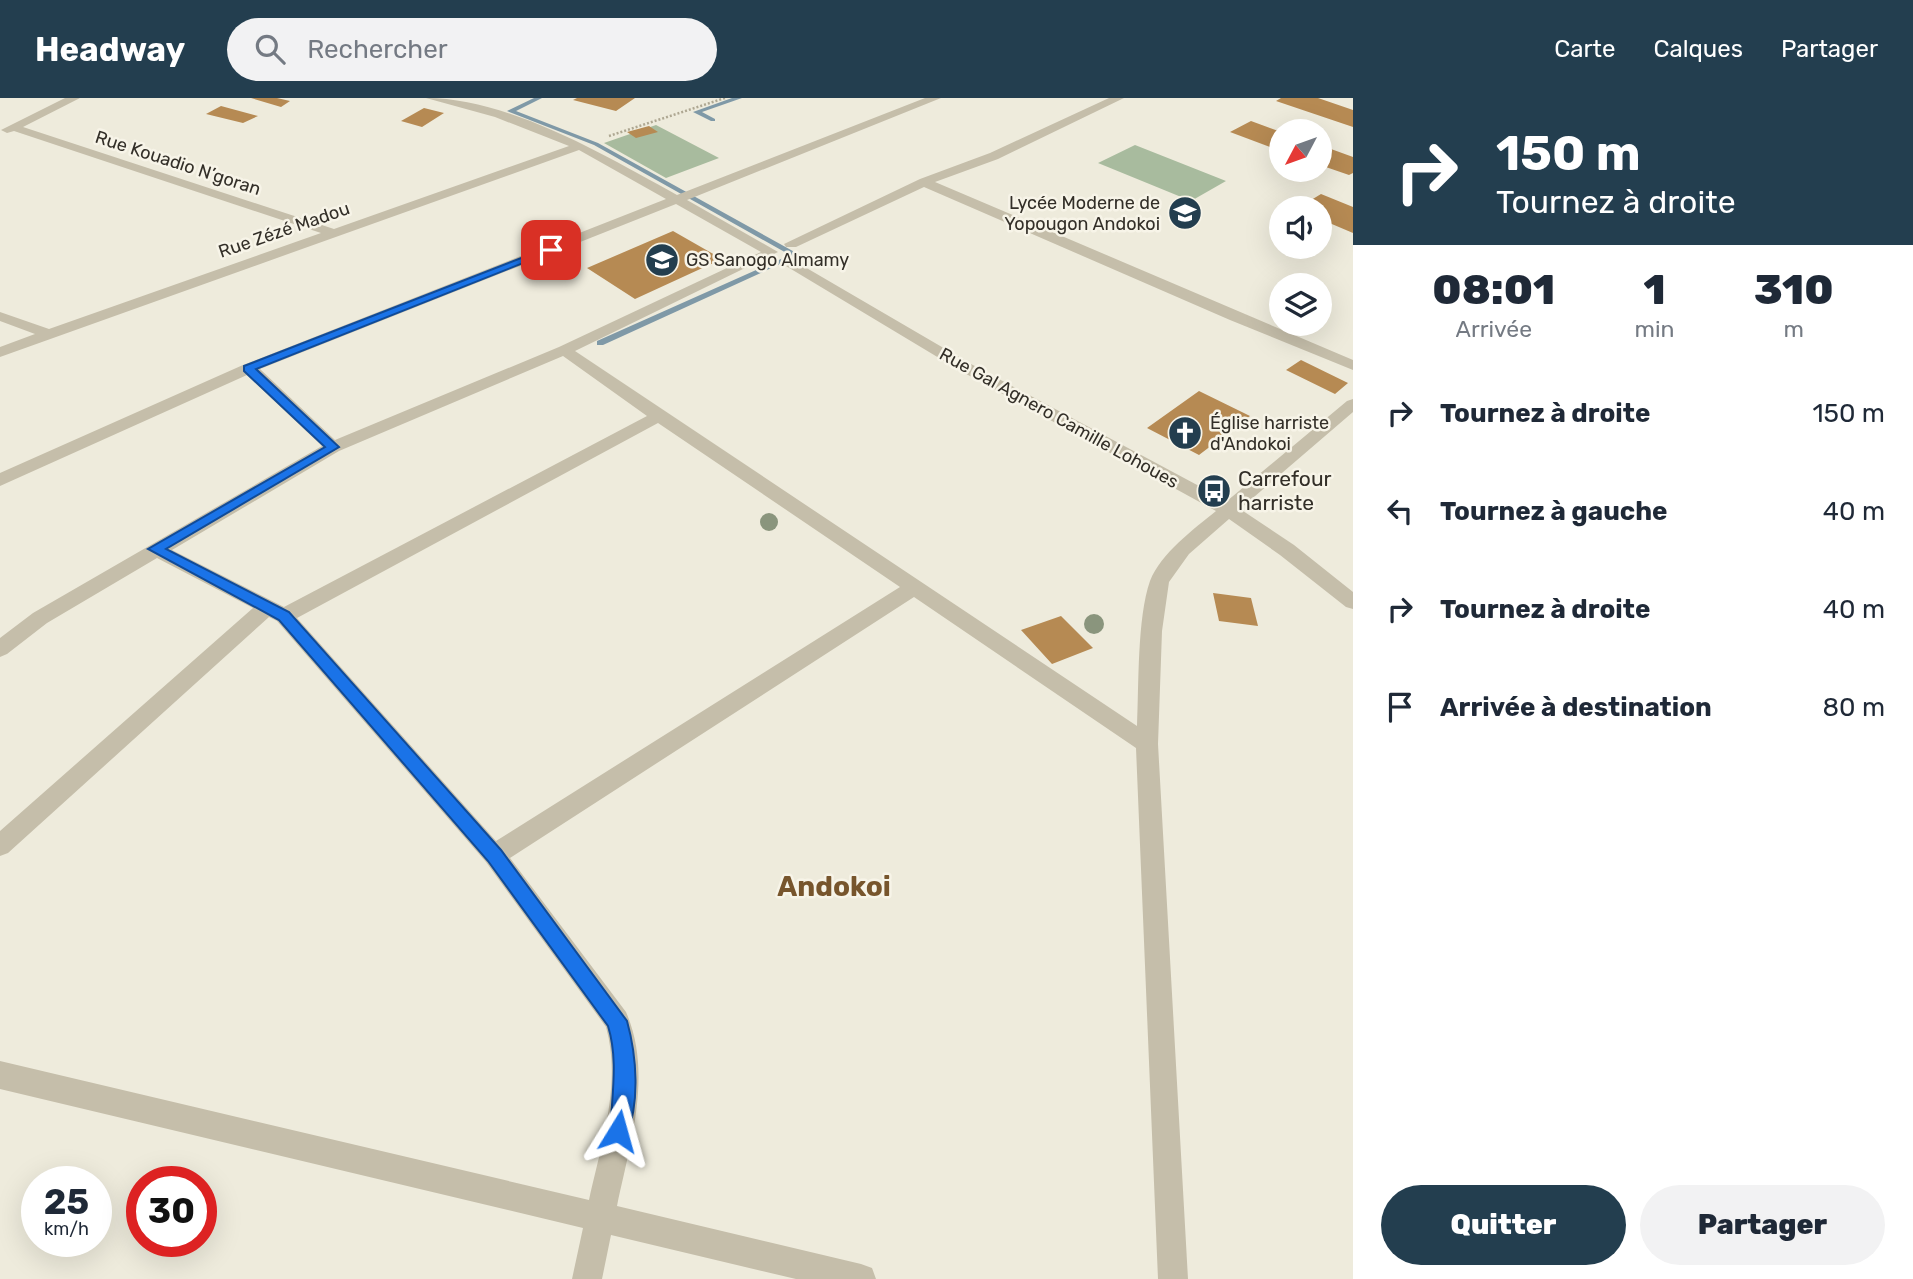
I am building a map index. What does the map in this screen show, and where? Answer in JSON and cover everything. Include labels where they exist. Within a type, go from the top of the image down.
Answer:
[{"type":"street","points":[[6,130],[75,98]]},
{"type":"street","points":[[0,649],[40,618],[333,447],[564,350],[771,253],[580,146],[499,115],[432,98]]},
{"type":"street","points":[[0,480],[248,368],[935,98]]},
{"type":"street","points":[[791,244],[924,182],[994,156],[1118,98]]},
{"type":"street","name":"Rue Kouadio N’goran","points":[[6,130],[333,233]]},
{"type":"street","name":"Rue Zézé Madou","points":[[0,352],[580,146]]},
{"type":"street","points":[[924,182],[1144,279],[1353,365]]},
{"type":"street","name":"Rue Gal Agnero Camille Lohoues","points":[[793,265],[965,367],[1227,509],[1287,550],[1353,602]]},
{"type":"street","points":[[0,316],[48,334]]},
{"type":"street","points":[[564,350],[1147,744]]},
{"type":"street","points":[[248,368],[333,447]]},
{"type":"street","points":[[1173,1279],[1147,744],[1152,631],[1160,580],[1182,549],[1353,404]]},
{"type":"street","points":[[0,846],[275,612],[659,416]]},
{"type":"street","points":[[155,549],[275,612],[494,855],[617,1021],[625,1048],[623,1109],[587,1279]]},
{"type":"street","points":[[494,855],[915,587]]},
{"type":"street","points":[[0,1075],[861,1279]]},
{"type":"path","points":[[603,138],[725,98]]},
{"type":"green space","points":[[656,125],[719,158],[666,178],[604,143]]},
{"type":"green space","points":[[1135,145],[1226,181],[1191,201],[1098,163]]},
{"type":"building","points":[[251,98],[277,98],[290,101],[281,107]]},
{"type":"building","points":[[635,98],[616,111],[573,100]]},
{"type":"building","points":[[1281,98],[1318,98],[1353,110],[1353,127],[1332,119],[1276,101]]},
{"type":"building","points":[[221,106],[258,116],[243,123],[206,114]]},
{"type":"building","points":[[424,108],[444,113],[422,127],[401,121]]},
{"type":"building","points":[[1251,121],[1269,128],[1269,147],[1230,132]]},
{"type":"building","points":[[649,126],[658,132],[636,138],[627,132]]},
{"type":"building","points":[[1332,149],[1353,157],[1353,173],[1349,175],[1332,169]]},
{"type":"building","points":[[1332,198],[1353,207],[1353,233],[1332,224]]},
{"type":"building","points":[[673,231],[722,259],[635,299],[587,268]]},
{"type":"building","points":[[1301,360],[1348,383],[1335,394],[1286,370]]},
{"type":"building","points":[[1199,391],[1250,416],[1199,455],[1147,428]]},
{"type":"building","points":[[1213,593],[1251,598],[1258,626],[1219,621]]},
{"type":"building","points":[[1061,616],[1093,648],[1052,664],[1021,630]]},
{"type":"waterway","points":[[539,98],[510,111],[596,144],[796,255],[600,343]]},
{"type":"waterway","points":[[713,120],[696,112],[739,98]]},
{"type":"place","name":"Lycée Moderne de Yopougon Andokoi","points":[[1185,213]]},
{"type":"place","name":"GS Sanogo Almamy","points":[[662,260]]},
{"type":"place","name":"Église harriste d'Andokoi","points":[[1185,433]]},
{"type":"place","name":"Carrefour harriste","points":[[1214,491]]},
{"type":"district","name":"Andokoi","points":[[834,886]]},
{"type":"route","points":[[551,250],[248,368],[333,447],[155,549],[284,616],[494,855],[617,1021],[625,1048],[623,1109],[618,1131]]}]
